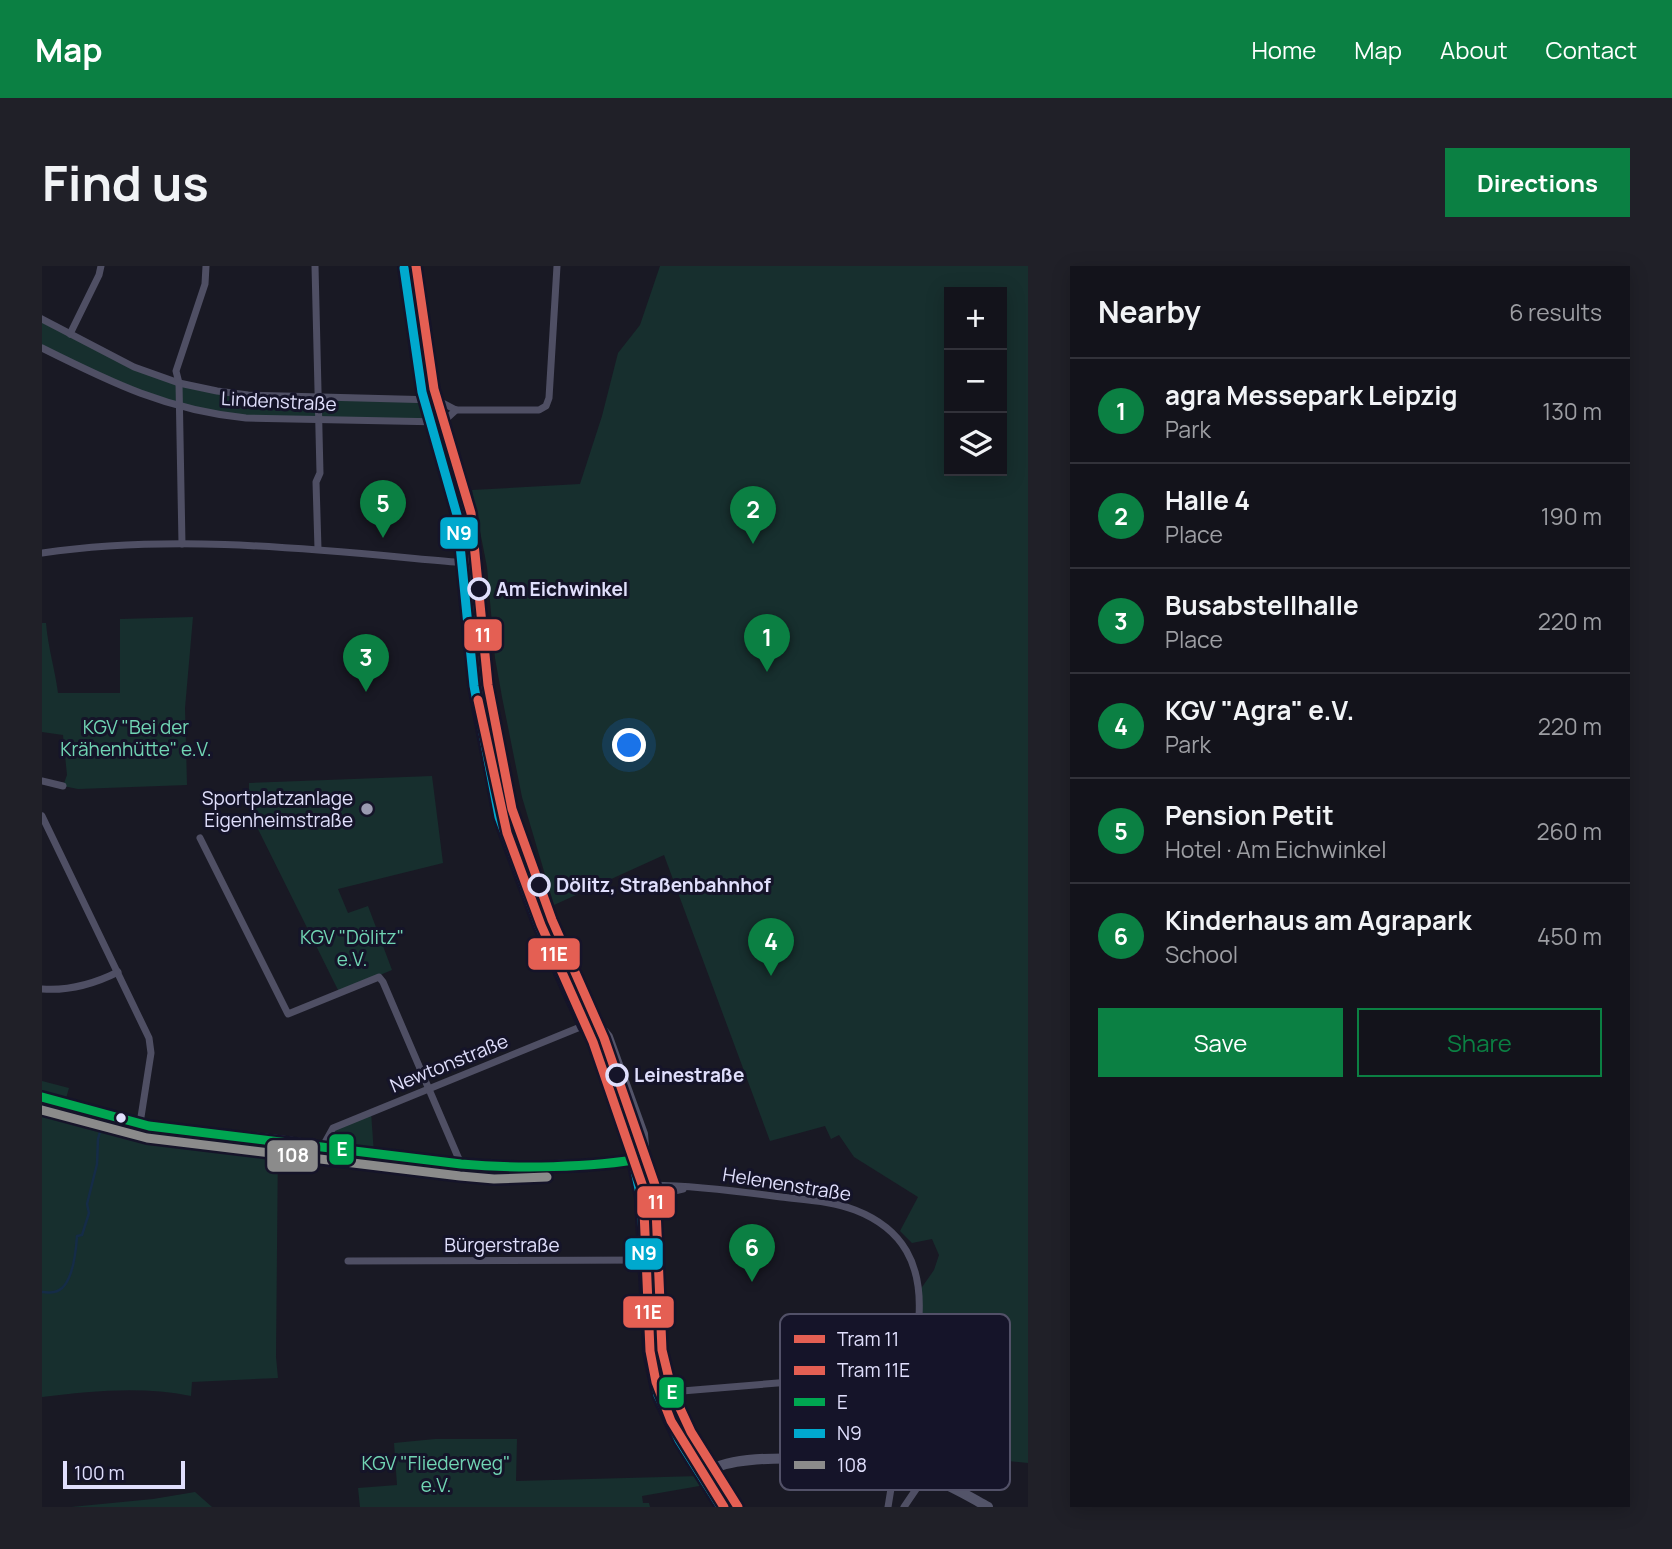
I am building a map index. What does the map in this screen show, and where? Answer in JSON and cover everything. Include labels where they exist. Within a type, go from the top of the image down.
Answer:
[{"type":"main road","points":[[416,266],[438,400],[469,513],[486,685],[511,814],[550,921],[595,1021],[608,1037],[643,1134],[645,1158],[653,1191],[661,1350],[670,1392],[689,1433],[736,1507]]},
{"type":"main road","points":[[42,1097],[138,1124],[461,1164],[494,1167],[606,1164],[645,1158]]},
{"type":"main road","points":[[712,1469],[726,1463],[780,1461]]},
{"type":"main road","points":[[953,1490],[988,1507]]},
{"type":"street","points":[[70,334],[101,266]]},
{"type":"street","points":[[182,544],[179,383],[176,372],[205,284],[206,266]]},
{"type":"street","points":[[315,266],[320,473],[316,482],[318,549]]},
{"type":"street","points":[[438,400],[456,410],[539,410],[545,406],[549,398],[557,266]]},
{"type":"street","name":"Lindenstraße","points":[[42,319],[134,367],[179,383],[248,395],[438,400]]},
{"type":"street","name":"Lindenstraße","points":[[42,348],[137,394],[179,407],[246,418],[443,422]]},
{"type":"street","points":[[443,422],[456,410]]},
{"type":"street","points":[[42,553],[182,544],[318,549],[455,562],[473,561]]},
{"type":"street","points":[[42,781],[63,786]]},
{"type":"street","points":[[42,816],[149,1038],[150,1060],[138,1124]]},
{"type":"street","points":[[200,838],[288,1014],[379,977],[461,1164]]},
{"type":"street","points":[[42,989],[89,985],[118,972]]},
{"type":"street","name":"Newtonstraße","points":[[323,1146],[332,1128],[595,1021]]},
{"type":"street","name":"Helenenstraße","points":[[653,1191],[690,1186],[748,1192],[856,1210],[885,1227],[905,1248],[917,1274],[920,1290],[917,1314]]},
{"type":"street","name":"Bürgerstraße","points":[[348,1261],[656,1260]]},
{"type":"street","points":[[670,1392],[780,1383]]},
{"type":"street","points":[[904,1507],[916,1490]]},
{"type":"green space","points":[[660,266],[1028,266],[1028,1463],[1010,1461],[1010,1314],[917,1314],[920,1290],[934,1270],[939,1255],[932,1239],[912,1243],[900,1231],[918,1197],[854,1157],[839,1135],[831,1139],[825,1126],[770,1141],[664,855],[554,905],[522,797],[502,697],[495,658],[487,567],[472,490],[580,484],[602,416],[618,353],[640,325]]},
{"type":"green space","points":[[42,319],[134,367],[217,391],[437,400],[443,422],[246,418],[179,407],[42,348]]},
{"type":"green space","name":"KGV \"Bei der Krähenhütte\" e.V.","points":[[193,617],[185,708],[187,785],[78,789],[63,786],[67,775],[63,735],[42,732],[42,623],[46,623],[58,693],[120,693],[120,619]]},
{"type":"green space","name":"KGV \"Dölitz\" e.V.","points":[[432,776],[443,863],[338,889],[348,913],[368,906],[392,970],[339,992],[249,811],[249,783]]},
{"type":"green space","points":[[42,1081],[69,1088],[65,1102],[138,1124],[278,1140],[278,1378],[192,1382],[191,1396],[136,1390],[42,1397]]},
{"type":"green space","points":[[371,1112],[374,1154],[323,1146],[333,1128]]},
{"type":"green space","name":"KGV \"Fliederweg\" e.V.","points":[[435,1439],[517,1439],[516,1481],[700,1476],[705,1485],[642,1496],[643,1503],[649,1503],[650,1507],[360,1507],[358,1488],[397,1485],[394,1443]]},
{"type":"green space","points":[[195,1492],[212,1507],[71,1507],[153,1499]]},
{"type":"waterway","points":[[42,1104],[148,1133],[286,1149]]},
{"type":"waterway","points":[[42,1292],[60,1289],[69,1277],[77,1236],[82,1235],[89,1213],[87,1204],[97,1164],[98,1139],[103,1121]]},
{"type":"tram line","name":"11","points":[[416,266],[434,389],[471,513],[488,685],[512,809],[552,920],[604,1038],[655,1185],[662,1350],[672,1391],[691,1432],[738,1507]]},
{"type":"tram line","name":"11E","points":[[478,700],[507,833],[541,925],[593,1042],[643,1187],[650,1351],[656,1382],[671,1421],[724,1507]]},
{"type":"transit line","name":"N9","points":[[404,268],[422,392],[457,515],[474,686],[499,817],[539,926],[584,1026],[597,1043],[631,1137],[641,1198],[649,1352],[658,1395],[679,1440],[721,1507]]},
{"type":"transit line","name":"E","points":[[42,1097],[149,1126],[461,1164],[553,1167],[645,1158]]},
{"type":"transit line","name":"108","points":[[42,1110],[147,1138],[460,1176],[494,1179],[547,1177]]},
{"type":"transit line","name":"E","points":[[645,1158],[655,1212],[658,1322],[665,1376],[686,1428],[736,1507]]},
{"type":"place","name":"Pension Petit","points":[[383,538]]},
{"type":"place","name":"Halle 4","points":[[753,544]]},
{"type":"place","name":"Am Eichwinkel","points":[[479,589]]},
{"type":"place","name":"agra Messepark Leipzig","points":[[767,672]]},
{"type":"place","name":"Busabstellhalle","points":[[366,692]]},
{"type":"place","name":"Sportplatzanlage Eigenheimstraße","points":[[367,809]]},
{"type":"place","name":"Dölitz, Straßenbahnhof","points":[[539,885]]},
{"type":"place","name":"KGV \"Agra\" e.V.","points":[[771,976]]},
{"type":"place","name":"Leinestraße","points":[[617,1075]]},
{"type":"place","name":"Kinderhaus am Agrapark","points":[[752,1282]]}]
